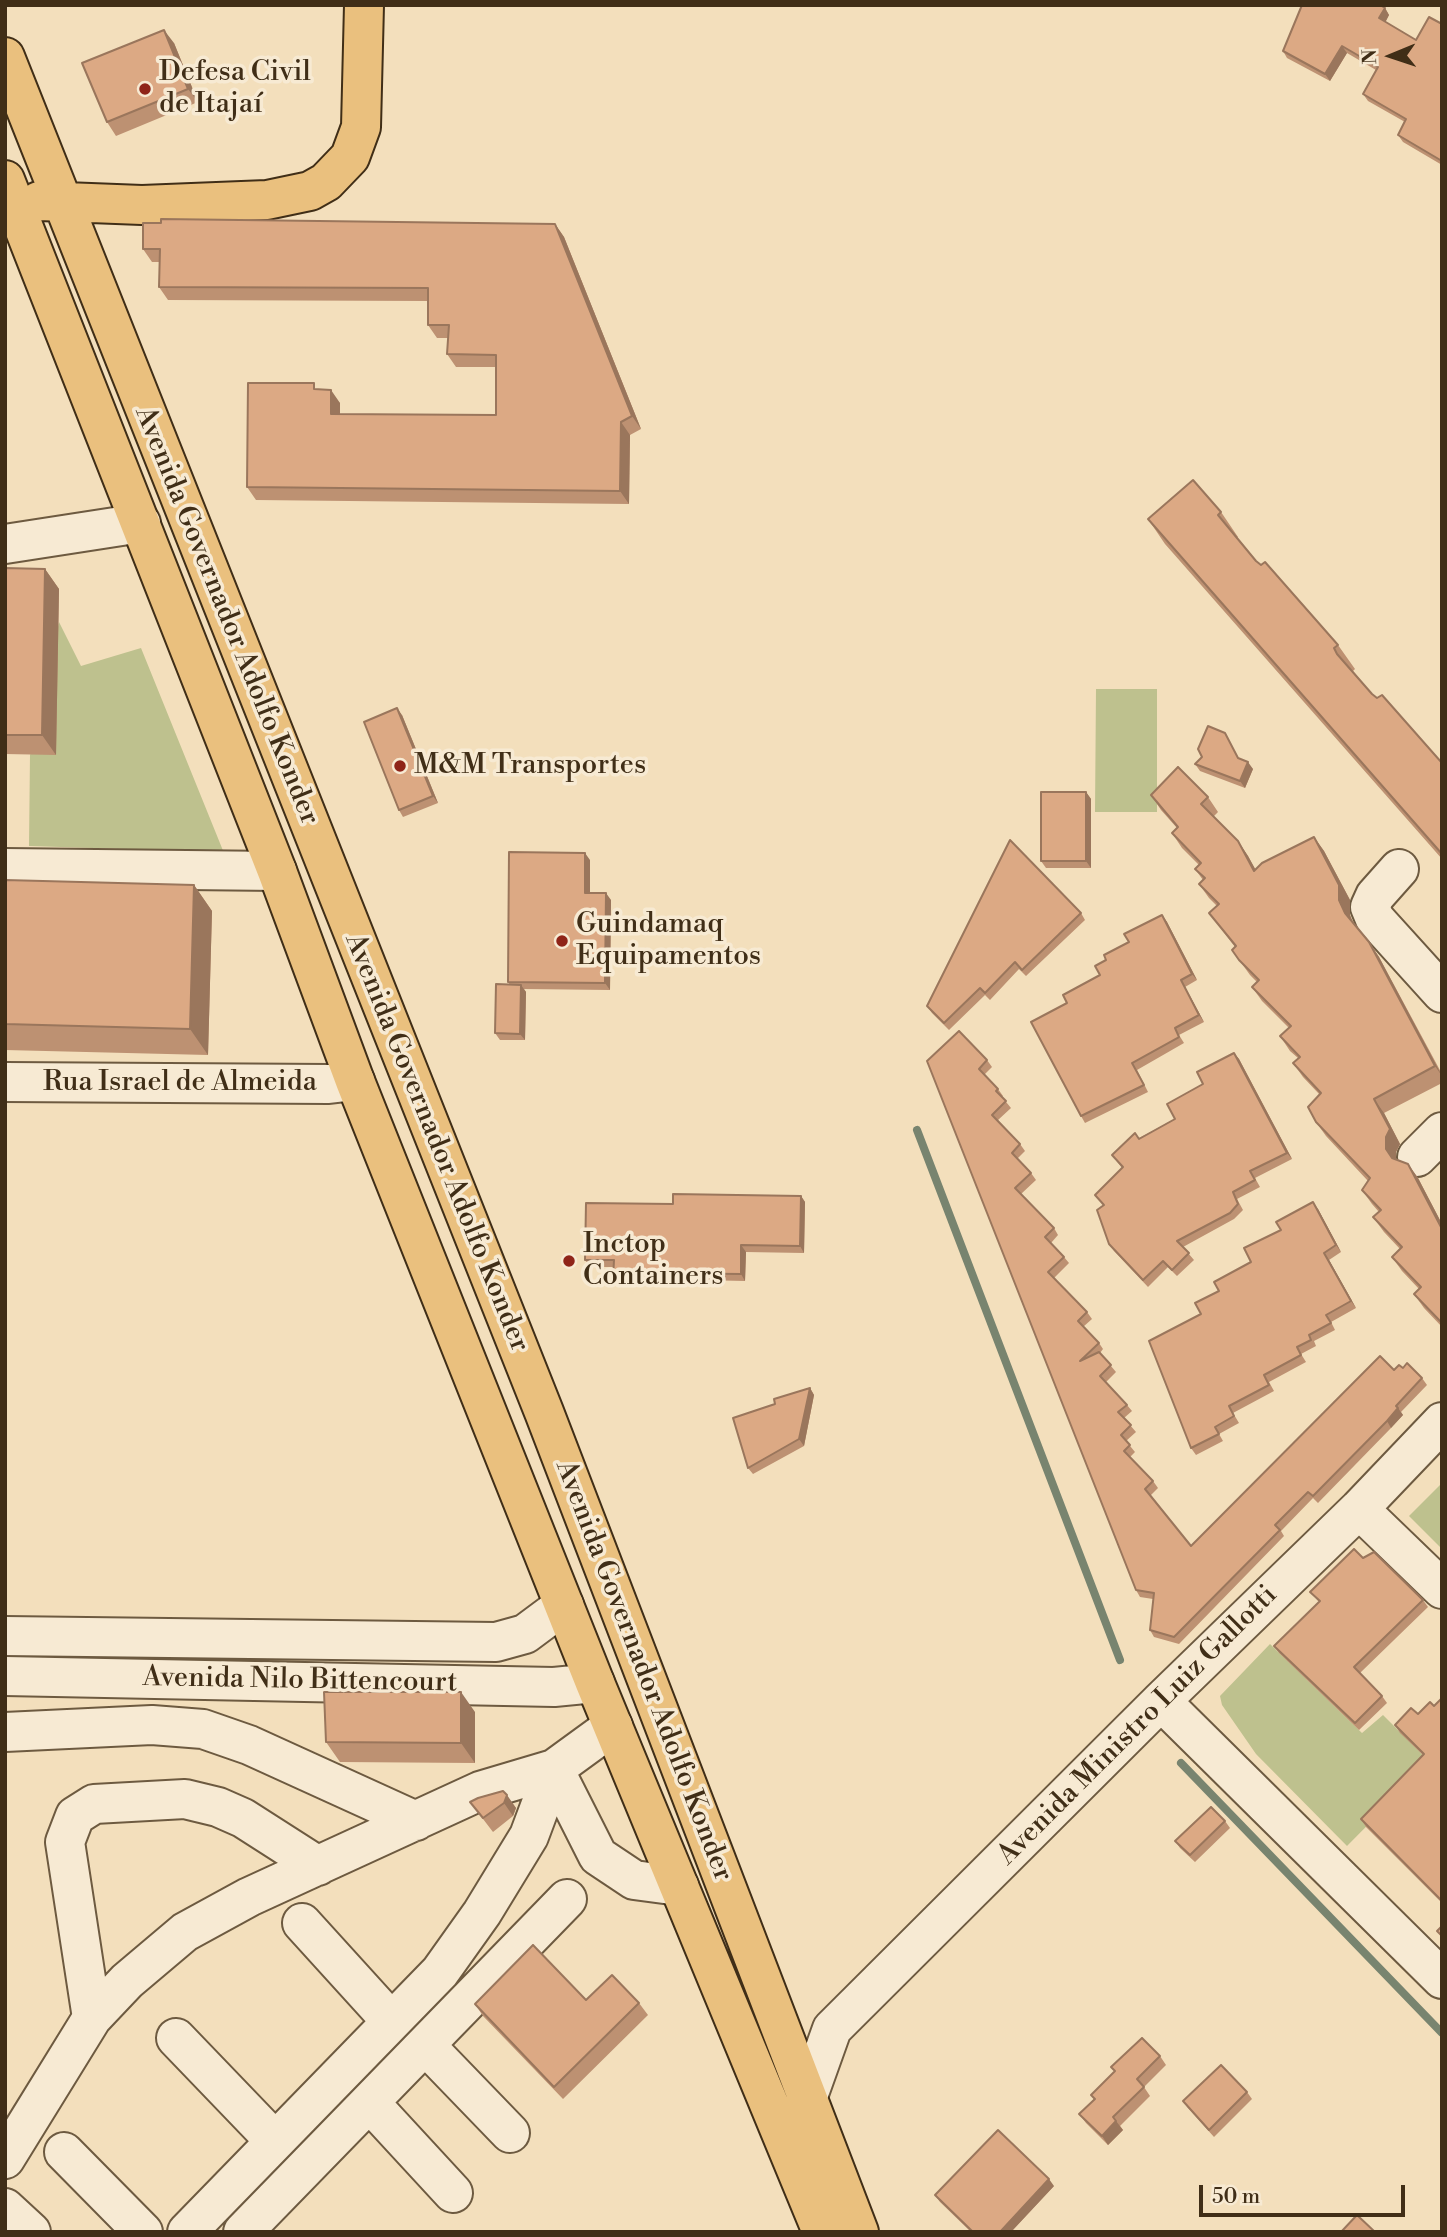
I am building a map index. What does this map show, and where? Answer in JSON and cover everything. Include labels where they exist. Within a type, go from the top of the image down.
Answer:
[{"type":"main road","points":[[8,194],[62,201],[142,205],[267,200],[310,191],[326,182],[350,157],[362,127],[364,5]]},
{"type":"main road","name":"Avenida Governador Adolfo Konder","points":[[5,57],[544,1412],[859,2232]]},
{"type":"main road","name":"Avenida Governador Adolfo Konder","points":[[8,194],[141,523],[277,871],[355,1081],[595,1683],[822,2232]]},
{"type":"main road","points":[[92,278],[97,257],[110,232],[123,217],[142,205]]},
{"type":"street","points":[[5,544],[141,523]]},
{"type":"street","points":[[5,868],[277,871]]},
{"type":"street","points":[[1399,869],[1375,896],[1370,907],[1375,919],[1442,993]]},
{"type":"street","name":"Rua Israel de Almeida","points":[[5,1082],[329,1084],[355,1081]]},
{"type":"street","name":"Avenida Ministro Luiz Gallotti","points":[[807,2099],[832,2029],[1161,1701],[1359,1509],[1442,1422]]},
{"type":"street","points":[[1359,1509],[1442,1589]]},
{"type":"street","name":"Avenida Nilo Bittencourt","points":[[5,1636],[496,1642],[525,1634],[564,1605]]},
{"type":"street","name":"Avenida Nilo Bittencourt","points":[[5,1676],[554,1687],[595,1683]]},
{"type":"street","points":[[1161,1701],[1442,1979]]},
{"type":"street","points":[[5,1732],[152,1725],[203,1729],[249,1745],[416,1821]]},
{"type":"street","points":[[5,2159],[92,2018],[127,1981],[185,1933],[249,1897],[480,1791],[554,1769],[613,1726]]},
{"type":"street","points":[[554,1769],[598,1856],[634,1880],[678,1886]]},
{"type":"street","points":[[187,2232],[440,1972],[482,1913],[529,1836],[554,1769]]},
{"type":"street","points":[[92,2018],[65,1842],[75,1816],[94,1804],[185,1799],[218,1807],[243,1818],[318,1866]]},
{"type":"street","points":[[253,2228],[567,1899]]},
{"type":"street","points":[[302,1923],[391,2021]]},
{"type":"street","points":[[440,1972],[467,2002]]},
{"type":"street","points":[[778,2020],[832,2029]]},
{"type":"street","points":[[176,2038],[275,2141]]},
{"type":"street","points":[[426,2046],[510,2133]]},
{"type":"street","points":[[370,2104],[453,2193]]},
{"type":"street","points":[[64,2152],[143,2232]]},
{"type":"street","points":[[5,2208],[30,2232]]},
{"type":"green space","points":[[59,622],[81,666],[141,648],[226,858],[156,850],[29,846],[30,755]]},
{"type":"green space","points":[[1096,689],[1157,689],[1157,812],[1095,812]]},
{"type":"green space","points":[[1442,1483],[1442,1549],[1409,1516]]},
{"type":"green space","points":[[1270,1644],[1362,1733],[1383,1715],[1430,1762],[1347,1846],[1256,1754],[1222,1705],[1220,1696]]},
{"type":"building","points":[[1302,5],[1380,5],[1385,8],[1379,18],[1416,40],[1429,17],[1442,24],[1442,161],[1398,135],[1406,119],[1363,94],[1378,67],[1342,46],[1325,74],[1283,51]]},
{"type":"building","name":"Defesa Civil de Itajaí","points":[[164,30],[188,89],[107,122],[82,63]]},
{"type":"building","points":[[161,219],[555,224],[632,416],[621,422],[620,491],[247,487],[248,383],[314,383],[314,389],[331,390],[331,414],[496,415],[496,355],[447,354],[449,325],[428,325],[428,288],[159,287],[160,249],[143,249],[143,223],[161,223]]},
{"type":"building","points":[[1193,480],[1221,512],[1218,515],[1256,561],[1261,565],[1265,562],[1338,645],[1334,648],[1337,654],[1372,694],[1377,698],[1382,695],[1442,763],[1442,854],[1148,519]]},
{"type":"building","points":[[5,568],[45,569],[42,735],[5,735]]},
{"type":"building","name":"M&M Transportes","points":[[397,708],[433,796],[399,810],[364,722]]},
{"type":"building","points":[[1208,726],[1225,733],[1238,758],[1248,762],[1240,781],[1195,764],[1202,757],[1198,749]]},
{"type":"building","points":[[1178,767],[1208,797],[1201,804],[1238,841],[1254,871],[1262,863],[1314,837],[1339,885],[1339,900],[1345,913],[1369,942],[1435,1066],[1374,1099],[1390,1129],[1386,1137],[1386,1149],[1392,1158],[1408,1164],[1442,1229],[1442,1323],[1414,1294],[1421,1287],[1392,1257],[1402,1247],[1373,1217],[1381,1210],[1362,1190],[1370,1178],[1316,1122],[1308,1107],[1321,1093],[1293,1063],[1300,1057],[1280,1036],[1291,1026],[1252,987],[1259,980],[1239,960],[1232,950],[1236,946],[1209,913],[1219,904],[1199,884],[1205,878],[1195,869],[1201,863],[1172,833],[1178,827],[1151,795]]},
{"type":"building","points":[[1041,792],[1086,792],[1086,861],[1041,861]]},
{"type":"building","points":[[1010,840],[1081,913],[1022,970],[1015,962],[985,993],[980,988],[944,1023],[927,1006]]},
{"type":"building","name":"Guindamaq Equipamentos","points":[[509,852],[585,853],[585,893],[606,893],[605,983],[508,982]]},
{"type":"building","points":[[5,880],[194,885],[190,1029],[5,1024]]},
{"type":"building","points":[[1162,915],[1192,974],[1181,980],[1199,1015],[1175,1028],[1179,1037],[1132,1063],[1144,1085],[1081,1116],[1031,1022],[1067,1003],[1063,995],[1100,975],[1095,966],[1106,960],[1104,955],[1129,942],[1124,934]]},
{"type":"building","points":[[496,984],[521,985],[520,1034],[495,1033]]},
{"type":"building","points":[[959,1031],[987,1060],[979,1069],[1006,1101],[992,1115],[1020,1144],[1012,1153],[1031,1173],[1015,1188],[1054,1228],[1045,1237],[1064,1257],[1048,1272],[1087,1312],[1078,1321],[1099,1343],[1080,1361],[1099,1352],[1111,1365],[1100,1376],[1127,1405],[1118,1412],[1131,1425],[1121,1435],[1130,1445],[1124,1451],[1153,1481],[1145,1489],[1191,1546],[1380,1356],[1394,1370],[1399,1365],[1403,1368],[1407,1363],[1422,1378],[1396,1406],[1398,1408],[1387,1421],[1313,1496],[1308,1492],[1275,1525],[1280,1530],[1174,1637],[1150,1630],[1154,1593],[1136,1590],[927,1061]]},
{"type":"building","points":[[1234,1053],[1287,1153],[1250,1171],[1255,1180],[1233,1192],[1238,1204],[1230,1213],[1177,1241],[1189,1253],[1172,1270],[1163,1261],[1143,1280],[1109,1244],[1097,1210],[1104,1205],[1095,1195],[1123,1167],[1112,1155],[1135,1133],[1139,1139],[1175,1119],[1167,1104],[1203,1084],[1197,1072]]},
{"type":"building","points":[[673,1194],[801,1196],[800,1246],[741,1245],[741,1274],[651,1273],[651,1280],[613,1279],[614,1260],[585,1260],[586,1203],[673,1204]]},
{"type":"building","points":[[1313,1202],[1336,1245],[1324,1253],[1351,1301],[1326,1315],[1331,1323],[1309,1335],[1311,1340],[1297,1347],[1301,1355],[1264,1375],[1269,1385],[1229,1406],[1234,1416],[1215,1427],[1219,1434],[1191,1448],[1149,1341],[1201,1314],[1195,1303],[1219,1291],[1214,1282],[1251,1262],[1244,1248],[1281,1230],[1276,1222]]},
{"type":"building","points":[[810,1388],[799,1439],[748,1468],[733,1418],[775,1404],[774,1399]]},
{"type":"building","points":[[1354,1549],[1363,1558],[1374,1552],[1423,1600],[1354,1667],[1382,1696],[1355,1723],[1274,1646],[1320,1601],[1310,1592]]},
{"type":"building","points":[[324,1692],[461,1692],[461,1743],[326,1742]]},
{"type":"building","points":[[1442,1698],[1442,1901],[1361,1819],[1424,1754],[1395,1725],[1411,1708],[1418,1714],[1430,1702],[1434,1706]]},
{"type":"building","points":[[503,1791],[507,1795],[504,1803],[483,1818],[470,1802],[478,1798]]},
{"type":"building","points":[[1211,1807],[1225,1821],[1190,1855],[1175,1841]]},
{"type":"building","points":[[533,1945],[586,2000],[612,1975],[639,2003],[554,2087],[475,2004]]},
{"type":"building","points":[[1142,2038],[1160,2056],[1137,2079],[1144,2087],[1113,2117],[1116,2121],[1102,2136],[1079,2114],[1095,2099],[1091,2095],[1115,2071],[1111,2067]]},
{"type":"building","points":[[1221,2065],[1247,2092],[1209,2130],[1183,2101]]},
{"type":"building","points":[[998,2130],[1049,2179],[1000,2232],[973,2232],[935,2195]]},
{"type":"building","points":[[1357,2215],[1375,2232],[1341,2232]]},
{"type":"waterway","points":[[917,1130],[1120,1660]]},
{"type":"waterway","points":[[1181,1763],[1442,2033]]},
{"type":"place","name":"Defesa Civil de Itajaí","points":[[145,89]]},
{"type":"place","name":"M&M Transportes","points":[[400,766]]},
{"type":"place","name":"Guindamaq Equipamentos","points":[[562,941]]},
{"type":"place","name":"Inctop Containers","points":[[569,1261]]}]
